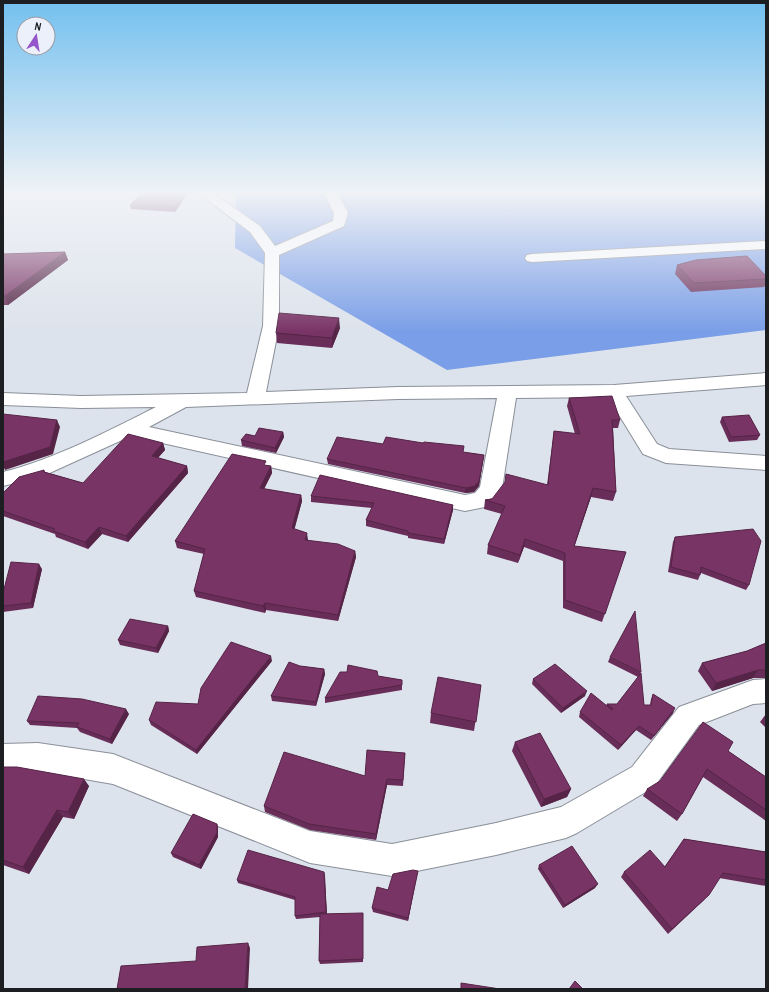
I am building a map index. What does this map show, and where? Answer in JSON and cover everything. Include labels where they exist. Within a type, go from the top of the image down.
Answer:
[{"type":"street","points":[[255,398],[271,326],[272,253],[263,239]]},
{"type":"street","points":[[272,253],[304,239]]},
{"type":"street","points":[[532,258],[766,245]]},
{"type":"street","points":[[3,399],[82,402],[184,401],[398,393],[614,391],[766,379]]},
{"type":"street","points":[[614,391],[650,449],[666,456],[766,463]]},
{"type":"street","points":[[129,429],[465,503],[482,500],[491,488],[507,392]]},
{"type":"street","points":[[3,478],[35,471],[129,429],[184,401]]},
{"type":"street","points":[[3,758],[38,756],[113,770],[310,847],[392,860],[496,840],[566,822],[643,776],[673,739],[689,716],[753,692],[766,690]]},
{"type":"shaded area","points":[[235,239],[766,239],[766,330],[447,370],[235,248]]},
{"type":"building","points":[[65,252],[5,296],[3,296],[3,254]]},
{"type":"building","points":[[747,256],[766,276],[766,279],[694,283],[677,265],[696,260]]},
{"type":"building","points":[[279,313],[339,318],[332,338],[276,333]]},
{"type":"building","points":[[612,396],[620,420],[612,420],[616,492],[593,488],[574,546],[626,552],[605,614],[565,600],[565,553],[525,539],[520,555],[488,545],[505,506],[485,500],[492,499],[505,482],[506,474],[548,485],[554,431],[580,434],[569,398]]},
{"type":"building","points":[[3,414],[57,420],[50,447],[3,462]]},
{"type":"building","points":[[749,415],[760,435],[731,437],[722,417]]},
{"type":"building","points":[[259,428],[283,432],[275,448],[241,440],[246,434],[255,436]]},
{"type":"building","points":[[128,434],[163,443],[152,456],[187,466],[126,536],[99,527],[85,542],[53,531],[55,529],[3,511],[3,493],[19,477],[44,470],[44,472],[83,483]]},
{"type":"building","points":[[337,437],[383,444],[386,437],[423,443],[464,446],[463,452],[484,455],[479,481],[475,486],[466,488],[327,459]]},
{"type":"building","points":[[232,454],[266,461],[264,465],[271,466],[260,488],[301,495],[292,528],[307,533],[305,540],[338,544],[355,551],[338,615],[265,603],[263,606],[194,591],[205,549],[175,541]]},
{"type":"building","points":[[320,475],[453,505],[444,539],[408,533],[408,531],[366,520],[374,503],[311,496]]},
{"type":"building","points":[[753,529],[761,541],[749,585],[701,567],[700,575],[671,567],[675,537]]},
{"type":"building","points":[[11,562],[39,564],[31,603],[3,606],[3,593]]},
{"type":"building","points":[[635,611],[641,672],[610,657]]},
{"type":"building","points":[[130,619],[168,626],[156,648],[118,640]]},
{"type":"building","points":[[231,642],[271,656],[196,750],[149,720],[156,702],[198,704],[201,688]]},
{"type":"building","points":[[766,643],[766,670],[758,670],[716,683],[702,663],[747,651]]},
{"type":"building","points":[[289,662],[300,666],[324,669],[316,702],[271,696]]},
{"type":"building","points":[[555,664],[587,691],[563,708],[533,679]]},
{"type":"building","points":[[348,665],[377,671],[378,676],[402,680],[402,685],[325,698],[340,672],[347,672]]},
{"type":"building","points":[[641,673],[644,705],[651,705],[653,694],[675,708],[654,736],[639,726],[621,745],[580,712],[591,693],[612,710],[613,709],[607,704],[617,704]]},
{"type":"building","points":[[438,677],[481,685],[476,722],[431,713]]},
{"type":"building","points":[[38,696],[82,699],[126,709],[110,739],[77,727],[79,723],[27,721]]},
{"type":"building","points":[[703,722],[733,742],[728,751],[766,777],[766,810],[707,769],[682,814],[647,789],[660,781]]},
{"type":"building","points":[[540,733],[571,789],[544,799],[515,742]]},
{"type":"building","points":[[367,750],[405,753],[403,780],[387,779],[376,834],[309,824],[264,806],[284,752],[365,776]]},
{"type":"building","points":[[3,767],[17,767],[84,779],[68,812],[57,810],[23,867],[3,860]]},
{"type":"building","points":[[193,814],[217,824],[217,833],[199,865],[171,853]]},
{"type":"building","points":[[684,839],[766,852],[766,880],[723,873],[709,895],[672,929],[624,872],[650,850],[665,867]]},
{"type":"building","points":[[572,846],[598,884],[565,905],[539,865]]},
{"type":"building","points":[[248,850],[324,872],[326,912],[295,916],[295,897],[237,880]]},
{"type":"building","points":[[413,870],[418,871],[408,918],[372,908],[377,887],[388,890],[393,874]]},
{"type":"building","points":[[363,913],[363,959],[319,961],[320,914]]},
{"type":"building","points":[[248,943],[245,989],[117,989],[121,966],[196,961],[197,947]]},
{"type":"building","points":[[575,981],[583,989],[569,989]]},
{"type":"building","points":[[461,983],[500,989],[461,989]]}]
